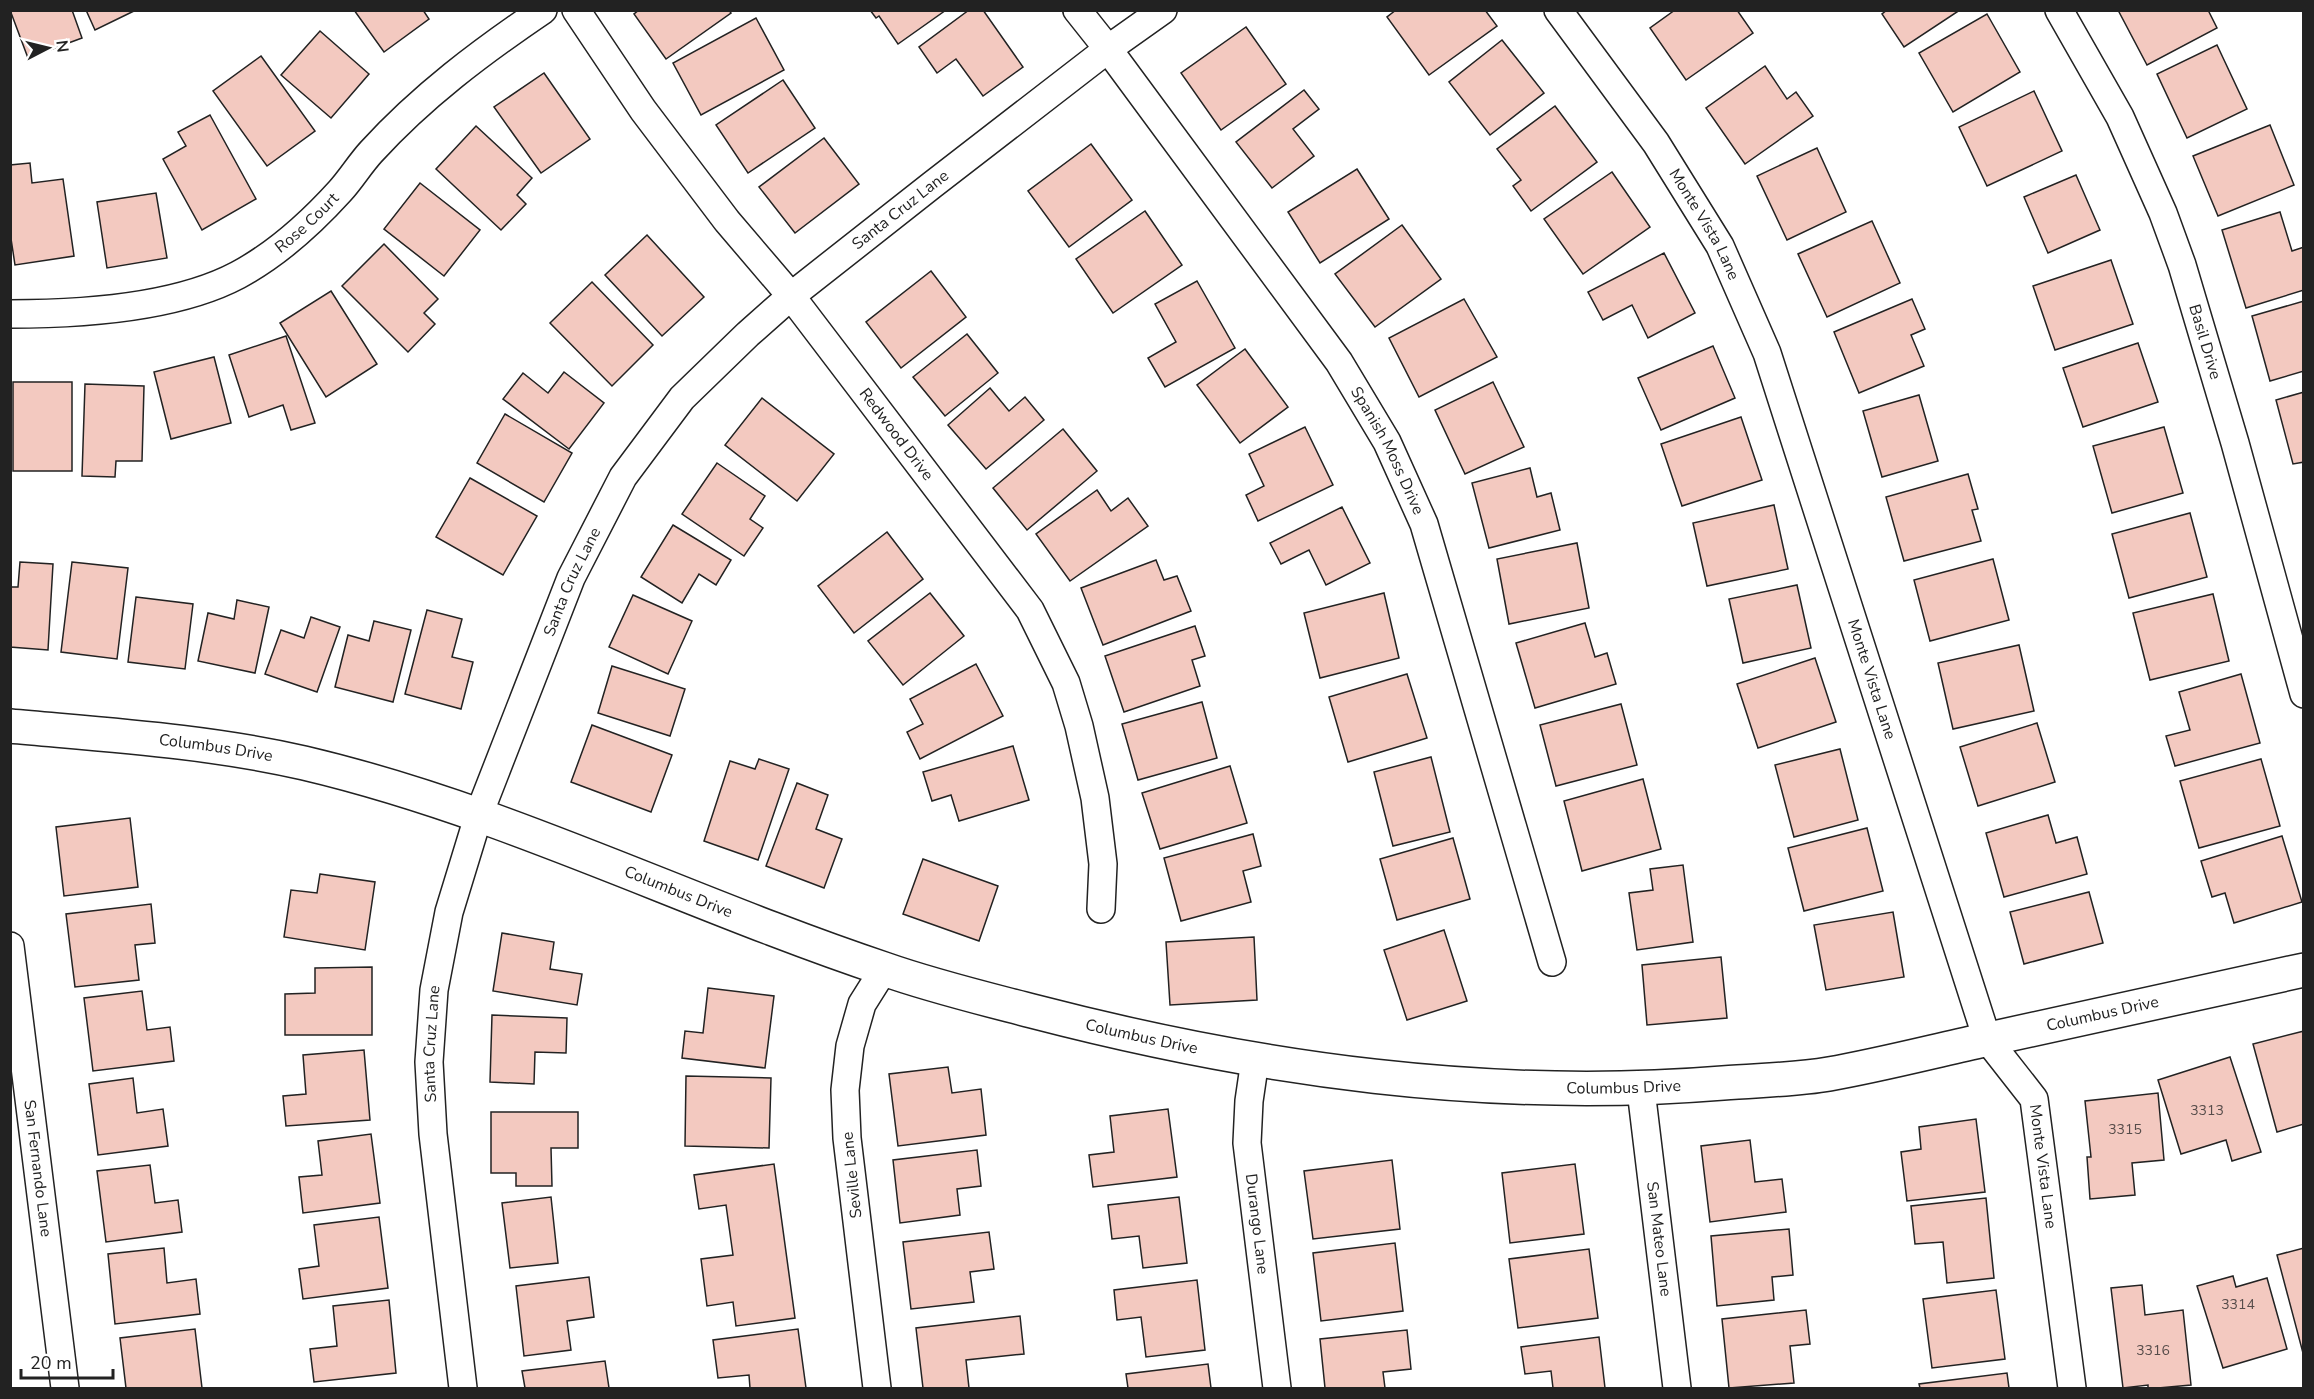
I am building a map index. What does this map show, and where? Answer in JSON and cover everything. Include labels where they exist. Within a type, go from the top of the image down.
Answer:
[{"type":"street","name":"Rose Court","points":[[10,314],[93,311],[145,304],[237,275],[268,255],[307,224],[339,192],[371,152],[441,84],[475,56],[543,10]]},
{"type":"street","name":"Redwood Drive","points":[[576,10],[643,110],[701,187],[791,296],[1030,609],[1066,683],[1079,726],[1095,798],[1103,864],[1101,909]]},
{"type":"street","name":"Spanish Moss Drive","points":[[1077,10],[1108,48],[1339,362],[1387,442],[1424,524],[1552,962]]},
{"type":"street","name":"Santa Cruz Lane","points":[[463,1389],[433,1134],[429,1062],[430,1022],[441,948],[479,814],[571,578],[623,477],[682,398],[791,296],[1108,48],[1163,10]]},
{"type":"street","name":"Monte Vista Lane","points":[[1558,10],[1656,143],[1720,246],[1767,352],[1987,1039],[2034,1099],[2072,1389]]},
{"type":"street","name":"Basil Drive","points":[[2059,10],[2120,117],[2178,255],[2235,443],[2304,694]]},
{"type":"street","name":"Columbus Drive","points":[[10,726],[164,740],[288,760],[346,774],[479,814],[699,901],[884,969],[1092,1027],[1255,1060],[1369,1077],[1580,1090],[1641,1090],[1825,1075],[2304,970]]},
{"type":"street","name":"San Fernando Lane","points":[[10,946],[64,1389]]},
{"type":"street","name":"Seville Lane","points":[[877,1389],[847,1138],[845,1090],[850,1046],[862,1004],[884,969]]},
{"type":"street","name":"Durango Lane","points":[[1255,1060],[1249,1101],[1247,1143],[1277,1389]]},
{"type":"street","name":"San Mateo Lane","points":[[1641,1090],[1677,1389]]},
{"type":"building","points":[[10,10],[72,10],[82,38],[28,58]]},
{"type":"building","points":[[86,10],[136,10],[95,30]]},
{"type":"building","points":[[354,10],[423,10],[429,19],[384,52]]},
{"type":"building","points":[[639,10],[729,10],[731,13],[666,59],[634,14]]},
{"type":"building","points":[[870,10],[946,10],[898,44],[879,16],[876,18]]},
{"type":"building","points":[[969,10],[983,10],[1023,67],[983,96],[956,59],[937,73],[919,47]]},
{"type":"building","points":[[1396,10],[1485,10],[1497,26],[1429,75],[1387,17]]},
{"type":"building","points":[[1675,10],[1737,10],[1753,33],[1686,80],[1650,28]]},
{"type":"building","points":[[1887,10],[1960,10],[1904,47],[1882,14]]},
{"type":"building","points":[[2118,10],[2208,10],[2217,28],[2147,65]]},
{"type":"building","points":[[1987,14],[2020,72],[1953,112],[1919,53]]},
{"type":"building","points":[[756,18],[784,70],[701,115],[673,63]]},
{"type":"building","points":[[1246,27],[1286,84],[1221,130],[1181,73]]},
{"type":"building","points":[[320,31],[369,74],[331,118],[281,75]]},
{"type":"building","points":[[1502,40],[1544,93],[1490,135],[1449,82]]},
{"type":"building","points":[[2217,45],[2247,109],[2187,138],[2157,74]]},
{"type":"building","points":[[261,56],[315,131],[267,166],[213,91]]},
{"type":"building","points":[[1765,66],[1787,99],[1796,92],[1813,116],[1745,164],[1706,108]]},
{"type":"building","points":[[544,73],[590,139],[541,173],[494,107]]},
{"type":"building","points":[[783,80],[815,128],[748,173],[716,125]]},
{"type":"building","points":[[1304,90],[1319,109],[1293,129],[1314,156],[1272,188],[1236,142]]},
{"type":"building","points":[[2034,91],[2062,151],[1987,186],[1959,127]]},
{"type":"building","points":[[1555,106],[1597,162],[1531,211],[1513,186],[1521,180],[1497,149]]},
{"type":"building","points":[[210,115],[256,199],[202,230],[163,159],[186,146],[178,132]]},
{"type":"building","points":[[2270,125],[2294,185],[2218,216],[2193,156]]},
{"type":"building","points":[[476,126],[532,178],[517,195],[526,204],[501,230],[436,169]]},
{"type":"building","points":[[824,138],[859,184],[795,233],[759,187]]},
{"type":"building","points":[[1091,144],[1132,200],[1069,247],[1028,191]]},
{"type":"building","points":[[1817,148],[1846,212],[1787,240],[1757,176]]},
{"type":"building","points":[[30,163],[32,183],[63,179],[74,256],[15,265],[10,232],[10,165]]},
{"type":"building","points":[[1357,169],[1389,219],[1320,263],[1288,212]]},
{"type":"building","points":[[1612,172],[1650,227],[1583,274],[1544,219]]},
{"type":"building","points":[[2076,175],[2100,230],[2048,253],[2024,197]]},
{"type":"building","points":[[420,183],[480,230],[444,276],[384,229]]},
{"type":"building","points":[[156,193],[167,258],[107,268],[97,202]]},
{"type":"building","points":[[1145,211],[1182,265],[1113,313],[1076,259]]},
{"type":"building","points":[[2280,212],[2292,251],[2304,247],[2304,290],[2246,308],[2222,230]]},
{"type":"building","points":[[1872,221],[1900,283],[1827,317],[1798,254]]},
{"type":"building","points":[[1402,225],[1441,279],[1375,327],[1335,274]]},
{"type":"building","points":[[647,235],[704,297],[662,336],[605,275]]},
{"type":"building","points":[[384,244],[438,299],[424,313],[435,324],[408,352],[342,286]]},
{"type":"building","points":[[1664,253],[1695,313],[1648,338],[1632,305],[1603,320],[1588,292]]},
{"type":"building","points":[[2111,260],[2133,324],[2055,350],[2033,286]]},
{"type":"building","points":[[931,271],[966,317],[901,368],[866,322]]},
{"type":"building","points":[[1197,281],[1235,348],[1165,387],[1148,358],[1176,342],[1155,304]]},
{"type":"building","points":[[592,282],[653,345],[612,386],[550,323]]},
{"type":"building","points":[[331,291],[377,364],[326,397],[280,323]]},
{"type":"building","points":[[1464,299],[1497,357],[1419,397],[1389,338]]},
{"type":"building","points":[[1912,299],[1925,329],[1911,335],[1924,366],[1859,393],[1834,332]]},
{"type":"building","points":[[2304,301],[2304,371],[2270,381],[2252,316]]},
{"type":"building","points":[[967,334],[998,373],[945,416],[913,377]]},
{"type":"building","points":[[286,336],[315,423],[291,430],[283,405],[249,417],[229,355]]},
{"type":"building","points":[[2138,343],[2158,402],[2083,427],[2063,368]]},
{"type":"building","points":[[1713,346],[1735,398],[1661,430],[1638,378]]},
{"type":"building","points":[[1245,349],[1288,407],[1240,443],[1197,385]]},
{"type":"building","points":[[214,357],[231,423],[171,439],[154,372]]},
{"type":"building","points":[[564,372],[604,403],[569,449],[503,399],[523,373],[548,393]]},
{"type":"building","points":[[13,382],[72,382],[72,471],[13,471]]},
{"type":"building","points":[[1493,382],[1524,447],[1465,474],[1435,410]]},
{"type":"building","points":[[85,384],[144,386],[142,461],[116,461],[115,477],[82,476]]},
{"type":"building","points":[[990,388],[1009,411],[1025,397],[1044,420],[986,469],[948,425]]},
{"type":"building","points":[[2304,392],[2304,462],[2293,464],[2276,400]]},
{"type":"building","points":[[1919,395],[1938,461],[1882,477],[1863,411]]},
{"type":"building","points":[[762,398],[834,454],[797,501],[725,445]]},
{"type":"building","points":[[505,414],[572,453],[544,502],[477,463]]},
{"type":"building","points":[[1741,417],[1762,480],[1682,506],[1661,444]]},
{"type":"building","points":[[1305,427],[1333,485],[1258,521],[1246,495],[1264,486],[1249,454]]},
{"type":"building","points":[[2164,427],[2183,493],[2112,513],[2093,446]]},
{"type":"building","points":[[1063,429],[1097,471],[1027,530],[993,488]]},
{"type":"building","points":[[717,463],[765,496],[750,519],[763,528],[744,556],[682,514]]},
{"type":"building","points":[[1530,468],[1537,497],[1551,493],[1560,530],[1489,548],[1472,483]]},
{"type":"building","points":[[1968,474],[1978,509],[1972,510],[1981,541],[1904,561],[1886,497]]},
{"type":"building","points":[[470,478],[537,516],[503,575],[436,537]]},
{"type":"building","points":[[1097,490],[1111,511],[1128,498],[1148,526],[1070,581],[1036,534]]},
{"type":"building","points":[[1774,505],[1788,569],[1707,586],[1693,523]]},
{"type":"building","points":[[1342,507],[1370,563],[1326,585],[1309,550],[1281,564],[1270,543]]},
{"type":"building","points":[[2190,513],[2207,577],[2129,598],[2112,534]]},
{"type":"building","points":[[673,525],[731,560],[716,585],[699,574],[682,603],[641,577]]},
{"type":"building","points":[[887,532],[923,579],[854,633],[818,586]]},
{"type":"building","points":[[1577,543],[1589,608],[1509,624],[1497,559]]},
{"type":"building","points":[[1993,559],[2009,620],[1930,641],[1914,580]]},
{"type":"building","points":[[1156,560],[1164,580],[1177,576],[1191,611],[1103,645],[1081,588]]},
{"type":"building","points":[[20,562],[53,564],[48,650],[10,647],[10,587],[18,587]]},
{"type":"building","points":[[72,562],[128,568],[117,659],[61,652]]},
{"type":"building","points":[[1797,585],[1811,648],[1743,663],[1729,599]]},
{"type":"building","points":[[930,593],[964,636],[903,685],[868,641]]},
{"type":"building","points":[[1384,593],[1399,658],[1320,678],[1304,613]]},
{"type":"building","points":[[2213,594],[2229,661],[2150,680],[2133,613]]},
{"type":"building","points":[[633,595],[692,621],[668,674],[609,647]]},
{"type":"building","points":[[136,597],[193,604],[185,669],[128,662]]},
{"type":"building","points":[[237,600],[269,607],[255,673],[198,661],[208,613],[234,619]]},
{"type":"building","points":[[427,610],[462,619],[452,657],[473,662],[461,709],[405,694]]},
{"type":"building","points":[[311,617],[340,627],[317,692],[265,674],[281,630],[304,638]]},
{"type":"building","points":[[374,621],[411,630],[393,702],[335,687],[348,635],[369,641]]},
{"type":"building","points":[[1585,623],[1595,657],[1607,653],[1616,684],[1535,708],[1516,643]]},
{"type":"building","points":[[1195,626],[1205,656],[1192,660],[1200,686],[1124,712],[1105,656]]},
{"type":"building","points":[[2019,645],[2034,711],[1953,729],[1938,663]]},
{"type":"building","points":[[1815,658],[1836,722],[1758,748],[1737,684]]},
{"type":"building","points":[[976,664],[1003,716],[920,759],[907,732],[923,724],[910,699]]},
{"type":"building","points":[[612,666],[685,689],[670,736],[598,713]]},
{"type":"building","points":[[1407,674],[1427,738],[1348,762],[1329,697]]},
{"type":"building","points":[[2241,674],[2260,743],[2175,766],[2166,736],[2190,730],[2179,692]]},
{"type":"building","points":[[1202,702],[1217,758],[1138,780],[1122,724]]},
{"type":"building","points":[[1621,704],[1637,765],[1556,786],[1540,725]]},
{"type":"building","points":[[2037,723],[2055,782],[1978,806],[1960,747]]},
{"type":"building","points":[[592,725],[672,755],[651,812],[571,782]]},
{"type":"building","points":[[1013,746],[1029,800],[959,821],[951,795],[932,801],[923,772]]},
{"type":"building","points":[[1840,749],[1858,820],[1794,837],[1775,765]]},
{"type":"building","points":[[1431,757],[1450,832],[1393,846],[1374,772]]},
{"type":"building","points":[[759,759],[789,769],[758,860],[704,841],[730,761],[755,769]]},
{"type":"building","points":[[2261,759],[2280,826],[2199,848],[2180,781]]},
{"type":"building","points":[[1230,766],[1247,823],[1160,849],[1142,793]]},
{"type":"building","points":[[1643,779],[1661,849],[1582,871],[1564,801]]},
{"type":"building","points":[[797,783],[828,795],[816,829],[842,839],[824,888],[766,866]]},
{"type":"building","points":[[2048,815],[2056,843],[2077,837],[2087,874],[2004,897],[1986,833]]},
{"type":"building","points":[[130,818],[138,887],[64,896],[56,827]]},
{"type":"building","points":[[1867,828],[1883,891],[1804,911],[1788,848]]},
{"type":"building","points":[[1253,834],[1261,866],[1243,871],[1251,902],[1181,921],[1164,858]]},
{"type":"building","points":[[2282,836],[2302,902],[2234,923],[2225,893],[2212,897],[2201,861]]},
{"type":"building","points":[[1453,838],[1470,899],[1397,920],[1380,859]]},
{"type":"building","points":[[923,859],[998,886],[979,941],[903,914]]},
{"type":"building","points":[[1683,865],[1693,942],[1637,950],[1629,893],[1653,890],[1650,869]]},
{"type":"building","points":[[320,874],[375,882],[365,950],[284,937],[291,890],[317,893]]},
{"type":"building","points":[[2089,892],[2103,943],[2024,964],[2010,912]]},
{"type":"building","points":[[151,904],[155,943],[135,945],[139,980],[75,987],[66,914]]},
{"type":"building","points":[[1893,912],[1904,977],[1826,990],[1814,925]]},
{"type":"building","points":[[1444,930],[1467,1001],[1407,1020],[1384,950]]},
{"type":"building","points":[[502,933],[554,942],[550,969],[582,974],[577,1005],[493,991]]},
{"type":"building","points":[[1254,937],[1257,1000],[1170,1005],[1166,942]]},
{"type":"building","points":[[1721,957],[1727,1018],[1647,1025],[1642,965]]},
{"type":"building","points":[[372,967],[372,1035],[285,1035],[285,994],[315,993],[315,968]]},
{"type":"building","points":[[708,988],[774,996],[765,1068],[682,1058],[685,1031],[703,1033]]},
{"type":"building","points":[[142,991],[147,1030],[170,1027],[174,1061],[93,1071],[84,998]]},
{"type":"building","points":[[492,1015],[567,1018],[566,1053],[535,1052],[534,1084],[490,1082]]},
{"type":"building","points":[[2304,1031],[2304,1124],[2277,1132],[2253,1044]]},
{"type":"building","points":[[364,1050],[370,1120],[286,1126],[283,1096],[306,1094],[303,1055]]},
{"type":"building","points":[[2230,1057],[2261,1152],[2232,1161],[2226,1140],[2181,1154],[2158,1080]]},
{"type":"building","points":[[948,1067],[952,1093],[981,1089],[986,1135],[898,1146],[889,1074]]},
{"type":"building","points":[[686,1076],[771,1078],[769,1148],[685,1146]]},
{"type":"building","points":[[133,1078],[137,1113],[163,1109],[168,1146],[98,1155],[89,1084]]},
{"type":"building","points":[[2158,1093],[2164,1160],[2132,1163],[2135,1195],[2090,1199],[2087,1157],[2091,1157],[2085,1101]]},
{"type":"building","points":[[1168,1109],[1177,1177],[1093,1187],[1089,1155],[1114,1152],[1110,1116]]},
{"type":"building","points":[[491,1112],[578,1112],[578,1148],[551,1148],[552,1186],[516,1186],[516,1173],[491,1173]]},
{"type":"building","points":[[1976,1119],[1985,1192],[1907,1201],[1901,1152],[1921,1149],[1919,1127]]},
{"type":"building","points":[[371,1134],[380,1203],[303,1213],[299,1177],[322,1175],[318,1141]]},
{"type":"building","points":[[1750,1140],[1755,1182],[1782,1179],[1786,1212],[1710,1222],[1701,1146]]},
{"type":"building","points":[[977,1150],[981,1186],[957,1189],[960,1215],[900,1223],[893,1160]]},
{"type":"building","points":[[1392,1160],[1400,1229],[1313,1239],[1304,1171]]},
{"type":"building","points":[[774,1164],[795,1318],[736,1326],[733,1302],[707,1306],[701,1259],[733,1255],[726,1205],[699,1209],[694,1175]]},
{"type":"building","points":[[1575,1164],[1584,1234],[1510,1243],[1502,1173]]},
{"type":"building","points":[[150,1165],[155,1203],[178,1200],[182,1232],[106,1242],[97,1171]]},
{"type":"building","points":[[551,1197],[558,1263],[510,1268],[502,1203]]},
{"type":"building","points":[[1179,1197],[1187,1263],[1143,1268],[1139,1236],[1112,1239],[1108,1205]]},
{"type":"building","points":[[1986,1198],[1994,1278],[1947,1283],[1943,1242],[1915,1244],[1911,1206]]},
{"type":"building","points":[[379,1217],[388,1288],[303,1299],[299,1269],[319,1266],[314,1225]]},
{"type":"building","points":[[1789,1229],[1793,1275],[1772,1277],[1774,1300],[1717,1306],[1711,1236]]},
{"type":"building","points":[[989,1232],[994,1269],[970,1272],[974,1302],[911,1309],[903,1242]]},
{"type":"building","points":[[1395,1243],[1403,1311],[1321,1321],[1313,1253]]},
{"type":"building","points":[[164,1248],[167,1283],[196,1279],[200,1314],[115,1324],[108,1254]]},
{"type":"building","points":[[2304,1248],[2304,1353],[2303,1353],[2277,1255]]},
{"type":"building","points":[[1589,1249],[1598,1318],[1518,1328],[1509,1259]]},
{"type":"building","points":[[2233,1276],[2236,1287],[2267,1278],[2287,1349],[2223,1368],[2197,1286]]},
{"type":"building","points":[[589,1277],[594,1317],[567,1321],[571,1350],[524,1356],[516,1286]]},
{"type":"building","points":[[1197,1280],[1205,1350],[1146,1357],[1141,1317],[1117,1320],[1114,1290]]},
{"type":"building","points":[[2142,1285],[2145,1315],[2183,1310],[2191,1385],[2148,1388],[2148,1385],[2123,1388],[2111,1288]]},
{"type":"building","points":[[1996,1290],[2005,1359],[1932,1368],[1923,1299]]},
{"type":"building","points":[[389,1300],[396,1373],[314,1382],[310,1349],[337,1346],[333,1306]]},
{"type":"building","points":[[1806,1310],[1810,1344],[1790,1346],[1794,1383],[1729,1388],[1722,1319]]},
{"type":"building","points":[[1020,1316],[1024,1354],[966,1360],[969,1388],[923,1388],[916,1328]]},
{"type":"building","points":[[195,1329],[202,1388],[126,1388],[120,1338]]},
{"type":"building","points":[[798,1329],[806,1388],[750,1388],[749,1375],[718,1378],[713,1340]]},
{"type":"building","points":[[1407,1330],[1411,1369],[1383,1372],[1385,1388],[1325,1388],[1320,1339]]},
{"type":"building","points":[[1599,1337],[1605,1388],[1553,1388],[1551,1371],[1525,1374],[1521,1347]]},
{"type":"building","points":[[605,1361],[609,1388],[525,1388],[522,1371]]},
{"type":"building","points":[[1208,1364],[1211,1388],[1128,1388],[1126,1374]]},
{"type":"building","points":[[2007,1373],[2009,1388],[1920,1388],[1919,1384]]}]
